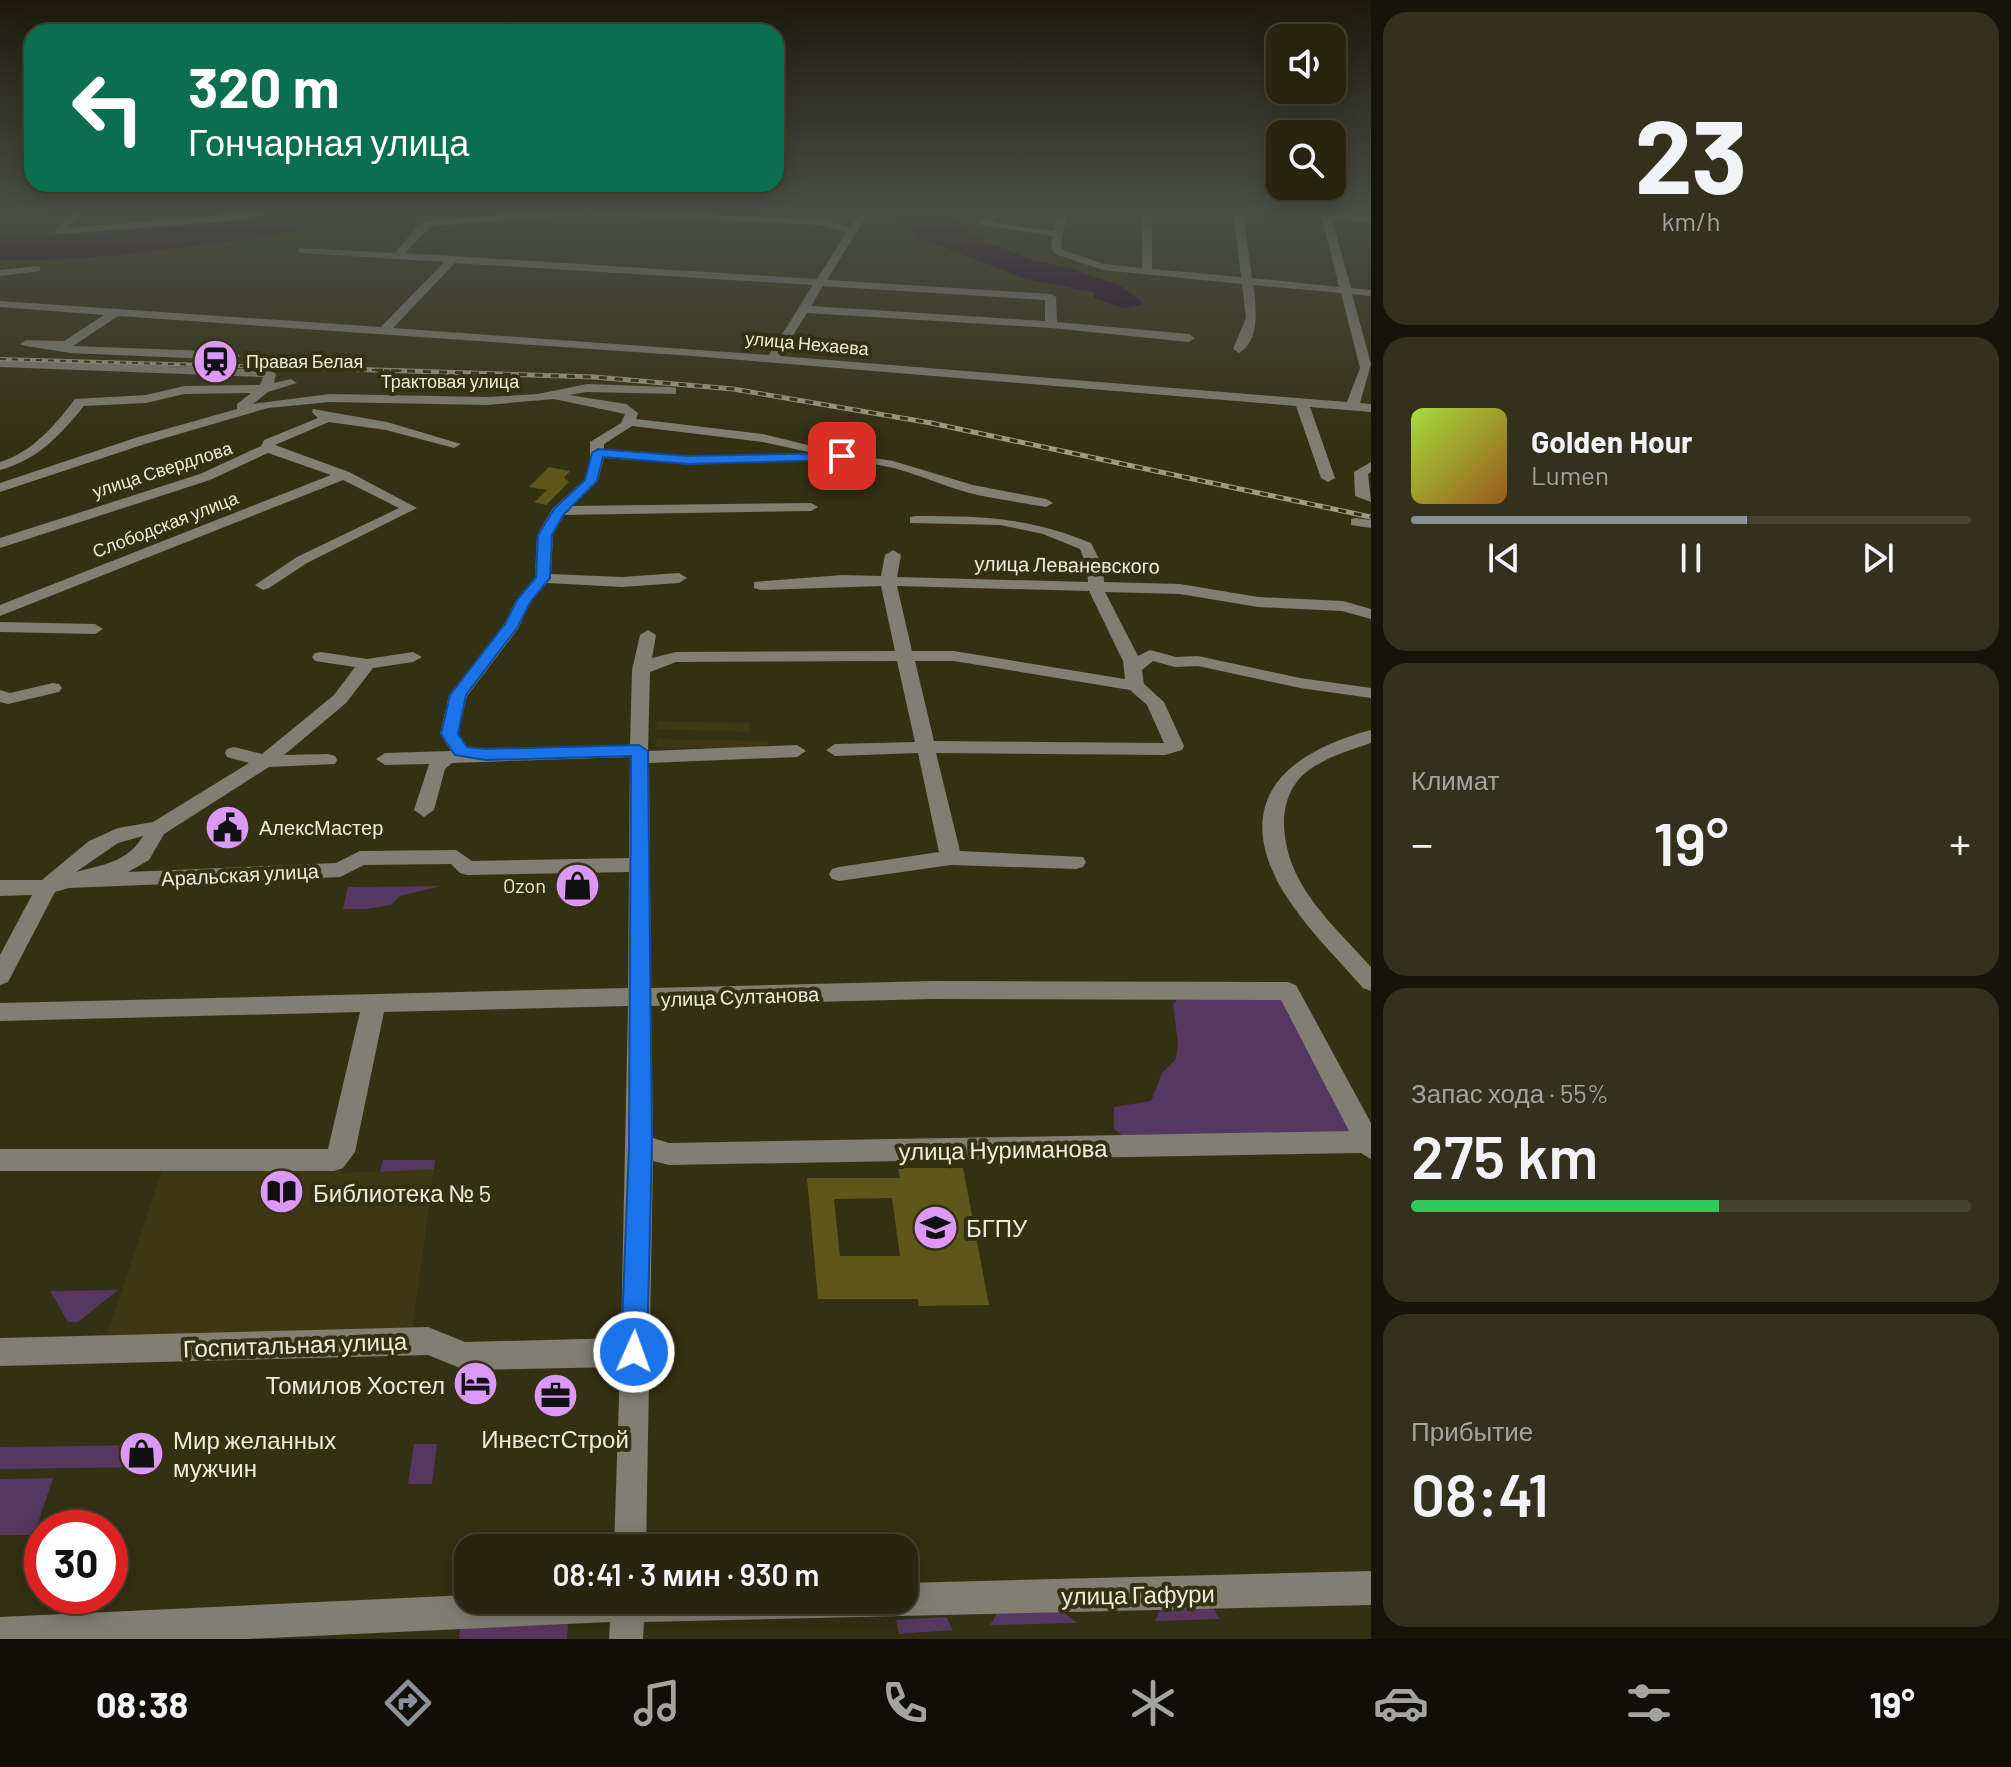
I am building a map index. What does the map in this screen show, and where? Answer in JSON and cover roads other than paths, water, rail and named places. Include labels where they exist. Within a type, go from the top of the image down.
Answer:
[{"type":"street","points":[[384,330],[426,286]]},
{"type":"street","points":[[773,358],[817,286]]},
{"type":"street","points":[[863,286],[1051,297],[1051,325]]},
{"type":"street","points":[[1239,349],[1252,318],[1248,286]]},
{"type":"street","points":[[1297,286],[1371,293]]},
{"type":"street","points":[[1346,286],[1366,368],[1352,407]]},
{"type":"street","name":"улица Нехаева","points":[[0,304],[773,358],[1371,408]]},
{"type":"street","points":[[802,309],[1051,325],[1189,338]]},
{"type":"street","points":[[26,344],[66,345],[116,312]]},
{"type":"street","points":[[66,345],[64,348],[70,349],[234,356]]},
{"type":"street","points":[[0,363],[270,374],[263,389],[237,412]]},
{"type":"street","points":[[0,466],[33,452],[80,402],[146,399],[184,390],[263,389],[291,383]]},
{"type":"street","name":"Трактовая улица","points":[[0,488],[237,412],[298,400],[330,398],[456,402],[548,396],[587,388],[672,391]]},
{"type":"street","points":[[486,755],[461,751],[449,734],[458,695],[512,625],[524,600],[543,578],[545,535],[558,511],[591,481],[598,453],[597,442],[611,437],[628,422],[632,413],[621,407],[548,396]]},
{"type":"street","points":[[298,400],[328,418],[387,426],[454,444]]},
{"type":"street","points":[[1302,403],[1328,478]]},
{"type":"street","name":"улица Свердлова","points":[[0,543],[237,466],[267,448],[269,443],[328,418]]},
{"type":"street","points":[[628,422],[810,446],[842,456],[893,465],[971,489],[1046,503]]},
{"type":"street","points":[[263,585],[302,560],[410,508],[344,475],[267,448]]},
{"type":"street","points":[[598,453],[688,460],[842,456]]},
{"type":"street","points":[[842,485],[837,472],[838,464],[857,459]]},
{"type":"street","points":[[1366,469],[1362,496],[1371,498]]},
{"type":"street","name":"Слободская улица","points":[[0,611],[344,475]]},
{"type":"street","points":[[558,511],[811,507]]},
{"type":"street","points":[[835,750],[927,747],[1165,749],[1175,746],[1155,702],[1134,677],[1097,595],[1095,567],[1086,546],[1047,530],[1000,521],[915,520]]},
{"type":"street","points":[[893,555],[888,583],[951,858]]},
{"type":"street","points":[[543,578],[622,582],[679,578]]},
{"type":"street","name":"улица Леваневского","points":[[760,585],[830,580],[1180,589],[1258,602],[1343,606],[1371,614]]},
{"type":"street","points":[[0,627],[95,629]]},
{"type":"street","points":[[630,1534],[640,1146],[639,754],[641,670],[648,635]]},
{"type":"street","points":[[641,670],[655,662],[676,657],[905,655],[954,656],[1134,677]]},
{"type":"street","points":[[1134,677],[1150,655],[1175,662],[1198,661],[1300,683],[1371,693]]},
{"type":"street","points":[[321,657],[367,664],[413,657]]},
{"type":"street","points":[[0,888],[47,887],[124,866],[142,855],[157,829],[265,761],[340,699],[367,664]]},
{"type":"street","points":[[0,695],[8,699],[53,688]]},
{"type":"street","points":[[1371,736],[1302,765],[1276,794],[1272,833],[1279,867],[1298,897],[1371,982]]},
{"type":"street","points":[[385,759],[797,751]]},
{"type":"street","points":[[234,753],[265,761],[328,760]]},
{"type":"street","points":[[424,810],[436,767],[445,759]]},
{"type":"street","points":[[0,976],[47,887],[76,857],[95,846],[143,828],[157,829]]},
{"type":"street","name":"Аральская улица","points":[[73,882],[340,870],[360,858],[456,857],[467,868],[639,865]]},
{"type":"street","points":[[839,874],[951,858],[1076,862]]},
{"type":"street","name":"улица Султанова","points":[[0,1012],[933,990],[1288,991],[1369,1145]]},
{"type":"street","points":[[0,1160],[337,1159],[342,1152],[374,1003]]},
{"type":"street","name":"улица Нуриманова","points":[[640,1146],[669,1154],[1369,1145]]},
{"type":"street","name":"Госпитальная улица","points":[[0,1352],[428,1341],[465,1356],[634,1352]]},
{"type":"street","name":"улица Гафури","points":[[918,1600],[1371,1588]]},
{"type":"street","points":[[0,1634],[627,1615]]},
{"type":"railway","points":[[0,359],[368,370]]},
{"type":"railway","points":[[343,369],[368,370]]},
{"type":"railway","points":[[368,370],[409,371]]},
{"type":"railway","points":[[368,370],[594,377],[733,389],[931,423],[1371,517]]},
{"type":"place","name":"Правая Белая","points":[[215,361]]},
{"type":"place","name":"АлексМастер","points":[[228,827]]},
{"type":"place","name":"Ozon","points":[[577,885]]},
{"type":"place","name":"Библиотека № 5","points":[[282,1192]]},
{"type":"place","name":"БГПУ","points":[[935,1227]]},
{"type":"place","name":"Томилов Хостел","points":[[476,1384]]},
{"type":"place","name":"ИнвестСтрой","points":[[555,1396]]},
{"type":"place","name":"Мир желанных мужчин","points":[[142,1453]]}]
